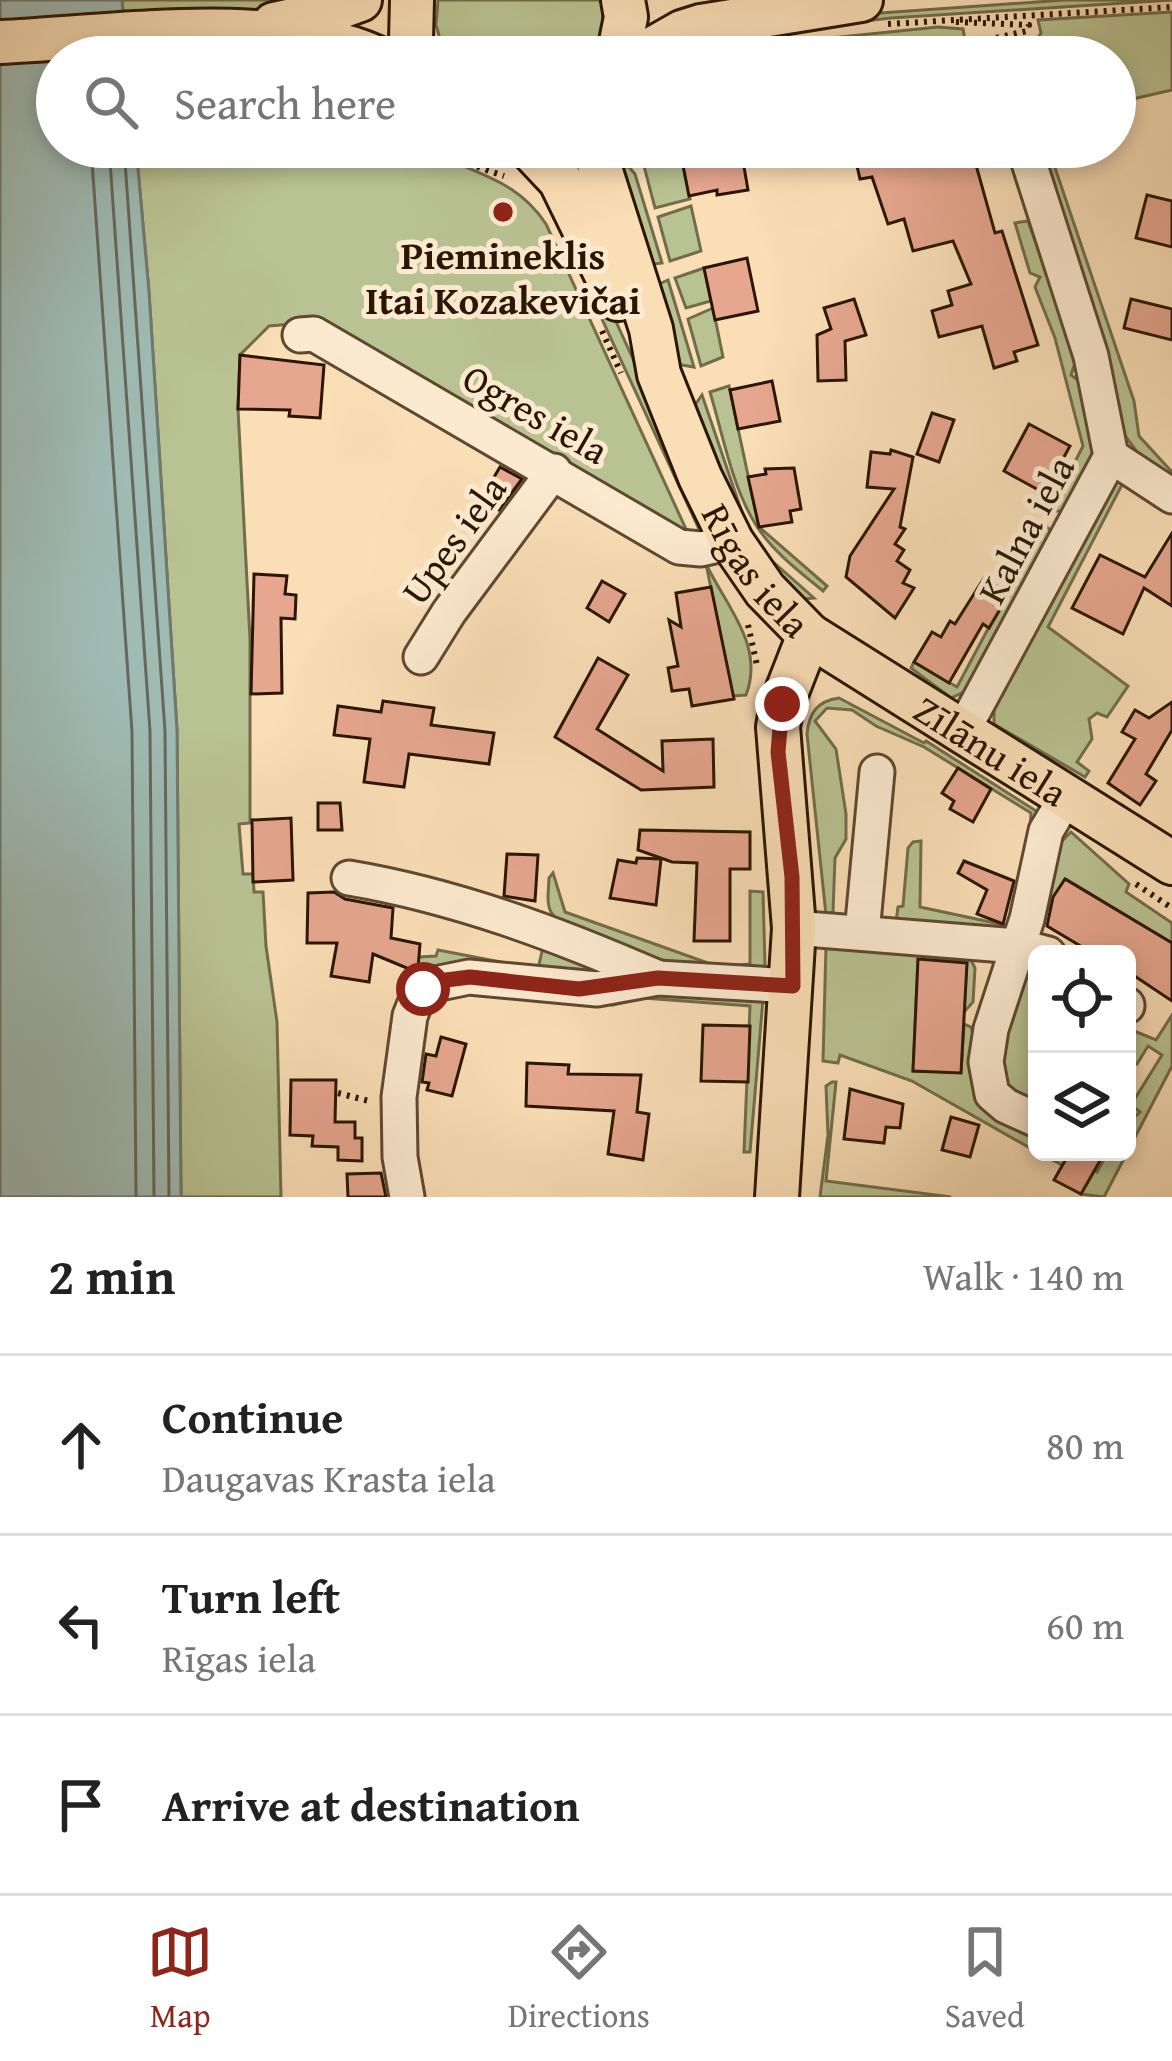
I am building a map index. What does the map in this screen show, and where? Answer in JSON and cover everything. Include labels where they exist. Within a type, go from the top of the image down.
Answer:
[{"type":"main road","points":[[262,29],[360,0]]},
{"type":"main road","points":[[411,36],[412,0]]},
{"type":"main road","points":[[622,36],[623,0]]},
{"type":"main road","points":[[675,36],[700,26],[871,13]]},
{"type":"main road","points":[[121,36],[262,29],[300,36]]},
{"type":"main road","points":[[0,42],[36,40]]},
{"type":"main road","name":"Rīgas iela","points":[[549,168],[560,180],[659,374],[732,542],[765,590],[809,635],[778,727],[794,928],[778,1197]]},
{"type":"main road","name":"Rīgas iela","points":[[600,168],[651,329],[659,374]]},
{"type":"main road","name":"Zīlānu iela","points":[[809,635],[1172,863]]},
{"type":"street","name":"Kalna iela","points":[[962,732],[1111,456],[1091,356],[1031,168]]},
{"type":"street","name":"Ogres iela","points":[[300,335],[314,334],[679,547],[701,549],[732,542]]},
{"type":"street","points":[[1111,456],[1172,496]]},
{"type":"street","name":"Upes iela","points":[[421,657],[554,471]]},
{"type":"street","points":[[862,933],[877,772]]},
{"type":"street","points":[[1034,945],[1046,831],[1067,796]]},
{"type":"street","points":[[350,878],[418,891],[540,929],[658,978]]},
{"type":"street","points":[[794,928],[1028,950]]},
{"type":"street","points":[[1028,959],[991,1029],[986,1062],[992,1094],[1028,1116]]},
{"type":"street","points":[[407,1197],[400,1157],[399,1096],[410,1016],[423,989],[470,977],[579,989],[658,978],[793,986]]},
{"type":"path","points":[[946,20],[1172,7]]},
{"type":"path","points":[[871,13],[1029,25],[1027,31],[1002,36]]},
{"type":"green space","points":[[122,0],[278,0],[261,5],[262,36],[125,36]]},
{"type":"green space","points":[[438,0],[601,0],[603,15],[601,36],[439,36]]},
{"type":"green space","points":[[1065,0],[1172,0],[891,18],[733,36],[852,15]]},
{"type":"green space","points":[[1172,12],[1172,90],[1136,98],[1136,36],[1039,36],[1038,20]]},
{"type":"green space","points":[[938,27],[963,29],[964,36],[850,36]]},
{"type":"green space","points":[[138,168],[468,168],[491,178],[520,195],[546,224],[691,540],[675,537],[600,481],[539,445],[316,322],[269,326],[240,355],[238,409],[250,639],[250,823],[239,824],[243,874],[253,874],[254,892],[263,892],[277,1022],[281,1197],[181,1197],[177,730]]},
{"type":"green space","points":[[617,168],[630,168],[635,174],[662,263],[645,265]]},
{"type":"green space","points":[[645,168],[683,168],[690,199],[655,208]]},
{"type":"green space","points":[[1047,168],[1055,168],[1134,401],[1139,436],[1172,472],[1172,484],[1143,460],[1123,433]]},
{"type":"green space","points":[[546,198],[587,258],[633,359],[699,529]]},
{"type":"green space","points":[[691,206],[701,251],[670,261],[658,217]]},
{"type":"green space","points":[[1028,221],[1077,357],[1071,375],[1087,387],[1094,450],[1066,511],[1050,511],[1083,446],[1055,338],[1035,287],[1040,277],[1030,273],[1015,223]]},
{"type":"green space","points":[[704,268],[711,301],[686,308],[675,278]]},
{"type":"green space","points":[[668,280],[694,367],[676,364],[657,285]]},
{"type":"green space","points":[[713,308],[723,357],[701,366],[688,319]]},
{"type":"green space","points":[[729,386],[759,527],[827,586],[823,591],[770,544],[756,525],[748,510],[710,392]]},
{"type":"green space","points":[[702,395],[746,524],[771,560],[814,598],[792,593],[744,529],[693,408]]},
{"type":"green space","points":[[1125,479],[1048,627],[1128,686],[1107,717],[1097,713],[1089,719],[1092,739],[1077,762],[1089,771],[1085,777],[994,724],[994,709],[1110,484]]},
{"type":"green space","points":[[1044,524],[1052,532],[970,689],[951,698],[911,668],[914,662],[957,687]]},
{"type":"green space","points":[[706,564],[747,643],[751,677],[746,695],[733,696]]},
{"type":"green space","points":[[839,698],[926,741],[1044,816],[1026,886],[1031,813],[924,747],[852,710],[827,708],[815,721],[836,749],[846,839],[835,858],[833,912],[826,915],[807,734],[816,709]]},
{"type":"green space","points":[[1071,832],[1129,884],[1126,892],[1172,923],[1172,943],[1066,879],[1040,922],[1053,836],[1062,841]]},
{"type":"green space","points":[[921,841],[920,907],[1009,926],[1008,930],[896,922],[898,907],[903,906],[908,848]]},
{"type":"green space","points":[[553,873],[565,912],[719,967],[750,964],[750,891],[763,892],[765,966],[747,971],[689,968],[591,939],[553,915],[548,902]]},
{"type":"green space","points":[[545,938],[604,974],[405,985],[407,968],[419,957],[436,956],[438,950],[538,969]]},
{"type":"green space","points":[[826,945],[969,956],[975,968],[973,1002],[964,1012],[967,962],[918,959],[913,1071],[961,1072],[964,1024],[971,1027],[998,1112],[1028,1133],[1028,1147],[912,1081],[840,1055],[838,1063],[823,1061]]},
{"type":"green space","points":[[1028,971],[1028,1106],[1012,1099],[995,1067]]},
{"type":"green space","points":[[637,989],[763,999],[750,1152],[744,1152],[750,1006],[643,998],[613,1005],[615,999]]},
{"type":"green space","points":[[1172,1015],[1172,1066],[1136,1135],[1140,1112],[1136,1097],[1162,1055],[1148,1046],[1136,1063],[1136,1032],[1156,1040]]},
{"type":"green space","points":[[836,1082],[826,1181],[951,1197],[820,1197],[828,1135],[826,1086]]},
{"type":"green space","points":[[1054,1161],[1076,1161],[1097,1172],[1103,1161],[1123,1161],[1104,1197],[1081,1194],[1089,1179]]},
{"type":"water","points":[[0,0],[122,0],[125,36],[36,36],[36,168],[138,168],[177,730],[181,1197],[0,1197]]},
{"type":"building","points":[[684,168],[744,168],[748,190],[689,196]]},
{"type":"building","points":[[857,168],[977,168],[995,233],[1002,231],[1038,345],[1014,352],[1017,361],[994,368],[982,326],[939,337],[932,311],[952,305],[948,291],[971,284],[953,241],[913,251],[904,219],[888,224],[872,177],[860,179]]},
{"type":"building","points":[[1147,195],[1172,201],[1172,247],[1136,238]]},
{"type":"building","points":[[747,258],[758,311],[715,320],[704,268]]},
{"type":"building","points":[[854,299],[866,335],[845,341],[846,380],[818,381],[817,335],[831,329],[824,308]]},
{"type":"building","points":[[1131,299],[1172,309],[1172,340],[1124,328]]},
{"type":"building","points":[[240,355],[324,365],[320,418],[289,416],[290,410],[238,409]]},
{"type":"building","points":[[772,381],[780,421],[738,429],[730,390]]},
{"type":"building","points":[[932,413],[954,420],[939,462],[917,454]]},
{"type":"building","points":[[1029,424],[1070,446],[1044,493],[1004,471]]},
{"type":"building","points":[[891,450],[913,457],[900,527],[905,529],[895,544],[904,550],[897,561],[910,570],[903,583],[914,588],[895,618],[846,577],[850,556],[894,489],[867,487],[871,452],[890,454]]},
{"type":"building","points":[[500,467],[522,479],[499,510],[481,499]]},
{"type":"building","points":[[794,468],[801,509],[790,511],[792,522],[759,527],[748,477],[766,474],[765,469]]},
{"type":"building","points":[[1172,533],[1172,606],[1144,588],[1123,634],[1072,608],[1100,555],[1145,577]]},
{"type":"building","points":[[254,574],[287,576],[285,594],[296,595],[295,619],[281,618],[282,693],[251,694]]},
{"type":"building","points":[[984,578],[1009,594],[989,628],[983,624],[949,683],[914,662],[932,632],[941,637],[950,621],[955,624]]},
{"type":"building","points":[[602,581],[625,594],[609,622],[587,608]]},
{"type":"building","points":[[711,587],[734,699],[692,706],[689,689],[672,691],[668,668],[678,666],[669,620],[681,627],[676,593]]},
{"type":"building","points":[[598,658],[628,675],[597,729],[663,771],[662,741],[713,739],[714,787],[641,790],[555,737]]},
{"type":"building","points":[[383,701],[434,708],[431,725],[494,733],[489,764],[409,754],[404,787],[364,782],[370,739],[334,735],[338,706],[381,712]]},
{"type":"building","points":[[1172,702],[1172,730],[1146,774],[1156,781],[1140,805],[1108,783],[1135,739],[1122,732],[1135,710],[1149,718]]},
{"type":"building","points":[[958,768],[991,789],[973,822],[950,809],[954,801],[942,793]]},
{"type":"building","points":[[318,803],[340,803],[342,830],[318,830]]},
{"type":"building","points":[[291,818],[293,880],[253,882],[252,820]]},
{"type":"building","points":[[640,830],[750,832],[750,869],[730,869],[730,941],[694,941],[697,863],[672,862],[638,850]]},
{"type":"building","points":[[507,854],[538,855],[535,901],[504,896]]},
{"type":"building","points":[[637,858],[661,859],[656,905],[610,898],[618,860],[636,863]]},
{"type":"building","points":[[964,861],[1014,881],[1003,924],[977,914],[987,890],[958,873]]},
{"type":"building","points":[[1065,879],[1172,943],[1172,1001],[1136,977],[1136,945],[1079,945],[1047,926],[1053,897]]},
{"type":"building","points":[[334,892],[345,899],[393,908],[391,938],[420,944],[418,968],[414,971],[373,954],[369,982],[331,976],[337,943],[307,943],[308,893]]},
{"type":"building","points":[[918,959],[967,963],[961,1073],[913,1071]]},
{"type":"building","points":[[703,1025],[750,1026],[748,1082],[701,1081]]},
{"type":"building","points":[[441,1037],[466,1044],[452,1096],[427,1090],[429,1083],[422,1082],[426,1054],[436,1056]]},
{"type":"building","points":[[527,1063],[569,1065],[568,1074],[641,1075],[637,1112],[649,1114],[643,1160],[608,1154],[614,1111],[526,1106]]},
{"type":"building","points":[[291,1080],[336,1080],[335,1122],[355,1122],[355,1138],[362,1138],[362,1161],[338,1160],[338,1147],[312,1146],[313,1136],[290,1135]]},
{"type":"building","points":[[850,1089],[903,1104],[900,1128],[886,1127],[884,1143],[844,1139]]},
{"type":"building","points":[[951,1117],[979,1125],[970,1157],[942,1150]]},
{"type":"building","points":[[1065,1161],[1100,1161],[1081,1194],[1054,1180]]},
{"type":"building","points":[[381,1173],[386,1197],[348,1197],[347,1174]]},
{"type":"place","name":"Piemineklis Itai Kozakevičai","points":[[503,212]]},
{"type":"route","points":[[423,989],[470,977],[579,989],[658,978],[793,986],[792,877],[778,752],[782,704]]}]
